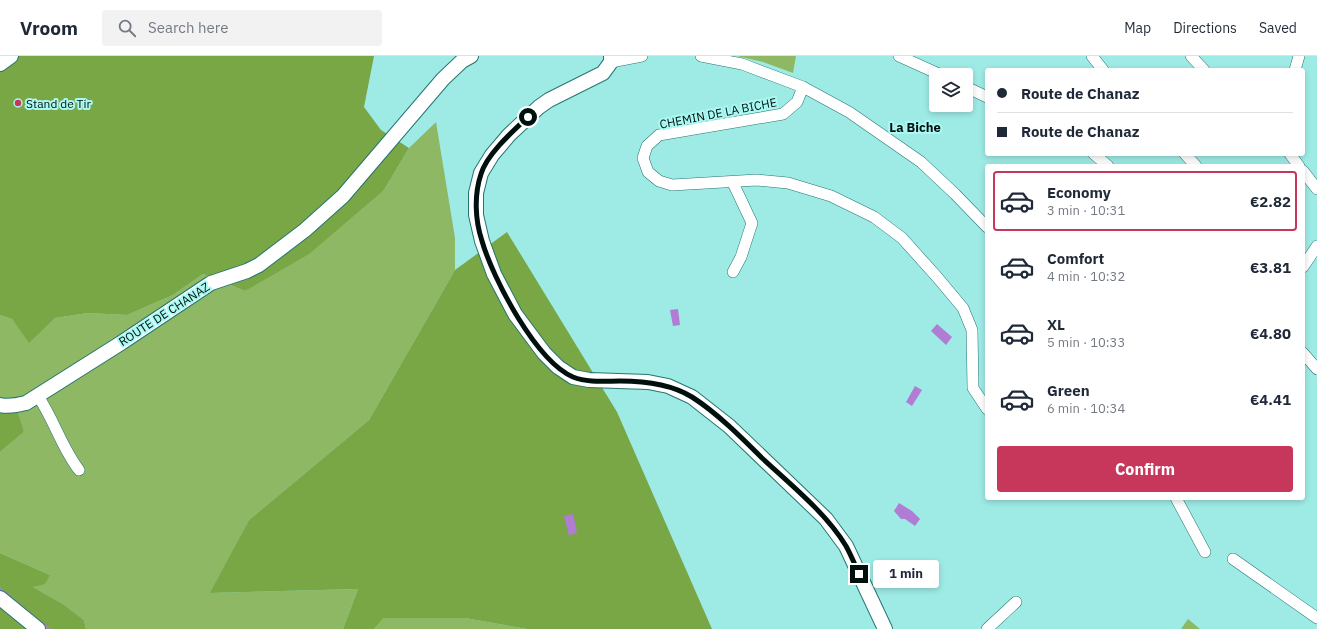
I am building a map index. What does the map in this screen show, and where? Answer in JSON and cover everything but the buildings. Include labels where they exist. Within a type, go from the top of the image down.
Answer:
[{"type":"street","points":[[0,64],[11,56]]},
{"type":"street","name":"ROUTE DE CHANAZ","points":[[0,405],[4,406],[26,403],[121,343],[211,283],[247,271],[259,265],[305,230],[342,196],[443,79],[462,61],[471,56]]},
{"type":"street","points":[[642,56],[611,59],[603,73],[549,100],[539,107],[509,135],[492,155],[481,173],[476,193],[476,215],[482,241],[494,274],[515,314],[544,353],[558,367],[573,377],[589,380],[648,382],[668,386],[692,397],[729,426],[826,519],[846,546],[885,629]]},
{"type":"street","points":[[701,56],[742,64],[803,87],[849,112],[921,162],[955,194],[985,226]]},
{"type":"street","points":[[899,56],[929,70]]},
{"type":"street","points":[[1092,56],[1101,68]]},
{"type":"street","points":[[1191,56],[1202,68]]},
{"type":"street","points":[[1296,68],[1299,56]]},
{"type":"street","name":"CHEMIN DE LA BICHE","points":[[803,87],[797,102],[783,114],[659,135],[647,146],[643,158],[648,172],[659,181],[672,185],[733,183],[757,180],[788,183],[831,196],[874,217],[902,238],[963,308],[972,330],[973,388],[985,406]]},
{"type":"street","points":[[973,90],[985,96]]},
{"type":"street","points":[[1096,156],[1106,164]]},
{"type":"street","points":[[1187,156],[1194,164]]},
{"type":"street","points":[[1305,174],[1317,189]]},
{"type":"street","points":[[733,183],[752,223],[741,257],[733,272]]},
{"type":"street","points":[[1305,264],[1317,246]]},
{"type":"street","points":[[1305,355],[1317,368]]},
{"type":"street","points":[[38,396],[72,460],[79,470]]},
{"type":"street","points":[[1177,500],[1205,552]]},
{"type":"street","points":[[1233,560],[1317,618]]},
{"type":"street","points":[[0,598],[38,629]]},
{"type":"street","points":[[986,629],[1016,602]]},
{"type":"green space","points":[[12,56],[374,56],[364,107],[381,130],[409,148],[384,190],[309,254],[245,291],[203,274],[173,295],[127,315],[88,313],[55,318],[29,343],[12,319],[0,315],[0,65]]},
{"type":"green space","points":[[737,56],[796,56],[793,73],[763,62]]},
{"type":"green space","points":[[436,122],[455,238],[455,270],[369,420],[249,520],[211,593],[358,589],[343,629],[86,629],[84,620],[63,604],[33,587],[50,575],[0,553],[0,452],[24,432],[17,413],[0,413],[0,315],[12,319],[29,342],[55,318],[88,313],[127,315],[173,295],[203,274],[245,291],[384,190],[409,148]]},
{"type":"green space","points":[[507,232],[617,412],[712,629],[527,629],[465,618],[384,618],[374,629],[343,629],[358,589],[210,593],[249,520],[369,420],[455,270]]},
{"type":"green space","points":[[0,413],[18,413],[24,432],[0,452]]},
{"type":"green space","points":[[0,553],[50,575],[45,584],[33,587],[63,604],[84,620],[86,629],[0,629]]},
{"type":"green space","points":[[384,618],[465,618],[527,629],[374,629]]},
{"type":"green space","points":[[1188,619],[1200,629],[1181,629]]},
{"type":"shaded area","points":[[678,309],[680,325],[673,326],[670,310]]},
{"type":"shaded area","points":[[937,324],[952,337],[946,345],[931,331]]},
{"type":"shaded area","points":[[915,386],[922,390],[912,406],[906,402]]},
{"type":"shaded area","points":[[899,503],[912,511],[920,519],[915,526],[905,519],[901,519],[894,511]]},
{"type":"shaded area","points":[[573,514],[577,532],[569,536],[564,516]]},
{"type":"shaded area","points":[[0,587],[52,629],[47,629],[0,590]]},
{"type":"place","name":"Stand de Tir","points":[[18,103]]},
{"type":"district","name":"La Biche","points":[[915,127]]},
{"type":"route","points":[[528,117],[509,135],[492,155],[481,173],[476,193],[476,215],[482,241],[494,274],[515,314],[544,353],[558,367],[573,377],[600,381],[648,382],[668,386],[692,397],[729,426],[826,519],[846,546],[859,574]]}]
